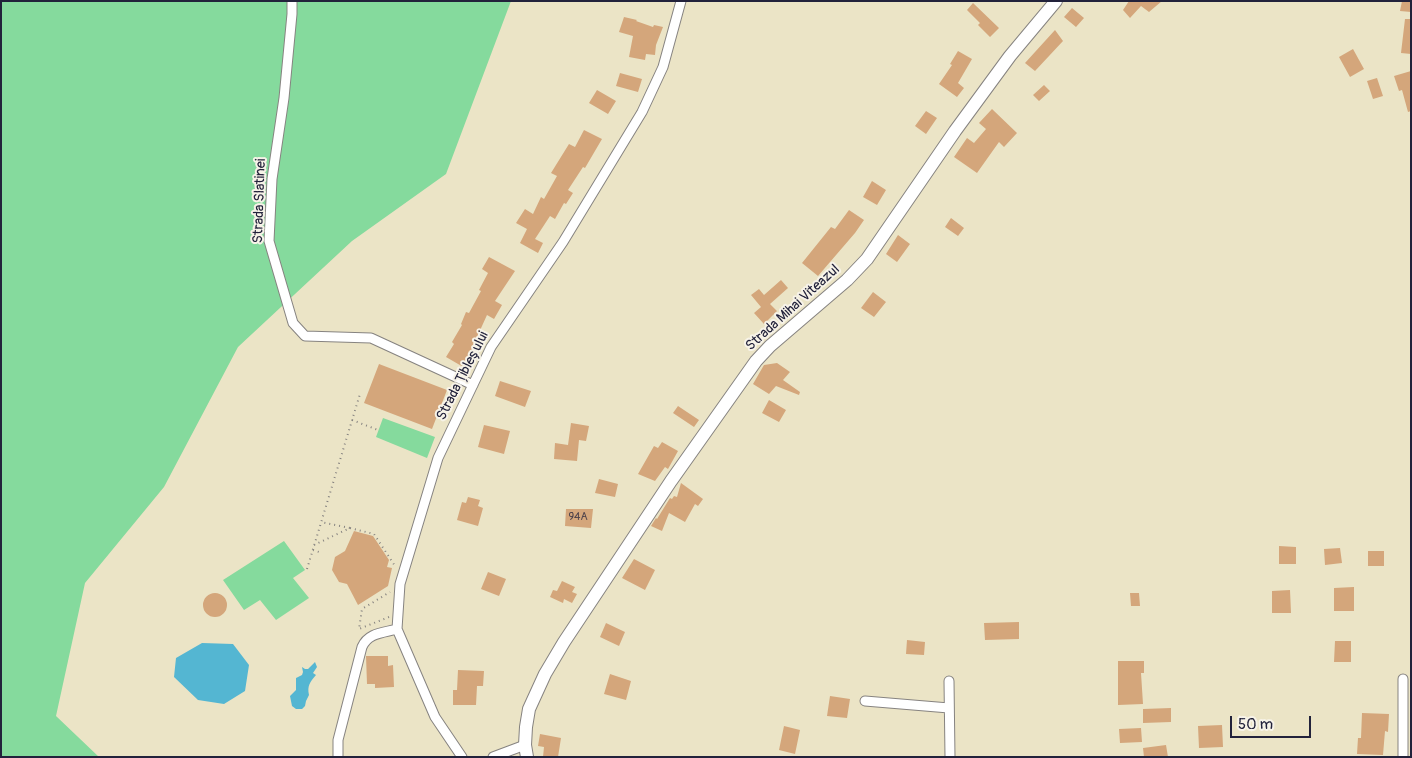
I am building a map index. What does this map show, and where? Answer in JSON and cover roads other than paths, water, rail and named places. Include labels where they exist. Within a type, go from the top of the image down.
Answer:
[{"type":"main road","name":"Strada Mihai Viteazul","points":[[526,751],[526,728],[529,709],[545,674],[564,642],[671,481],[750,368],[770,346],[847,280],[867,259],[955,131],[1010,56],[1056,1]]},
{"type":"street","name":"Strada Slatinei","points":[[292,1],[284,98],[272,179],[269,241],[293,323],[305,336],[371,338],[473,385]]},
{"type":"street","name":"Strada Țibleșului","points":[[396,629],[400,584],[438,458],[491,347],[563,242],[642,112],[663,67],[681,1]]},
{"type":"street","points":[[338,757],[338,740],[364,641],[371,636],[396,629],[434,717],[462,757]]},
{"type":"street","points":[[1403,679],[1403,757]]},
{"type":"street","points":[[949,681],[950,757]]},
{"type":"street","points":[[865,701],[949,708]]},
{"type":"street","points":[[493,757],[526,751]]},
{"type":"water","points":[[202,643],[233,644],[249,665],[245,691],[224,704],[198,700],[174,677],[176,658]]},
{"type":"water","points":[[315,662],[317,667],[313,673],[316,675],[308,689],[309,695],[305,706],[302,709],[296,709],[292,706],[290,696],[296,690],[296,678],[302,675],[302,667],[308,669]]}]
